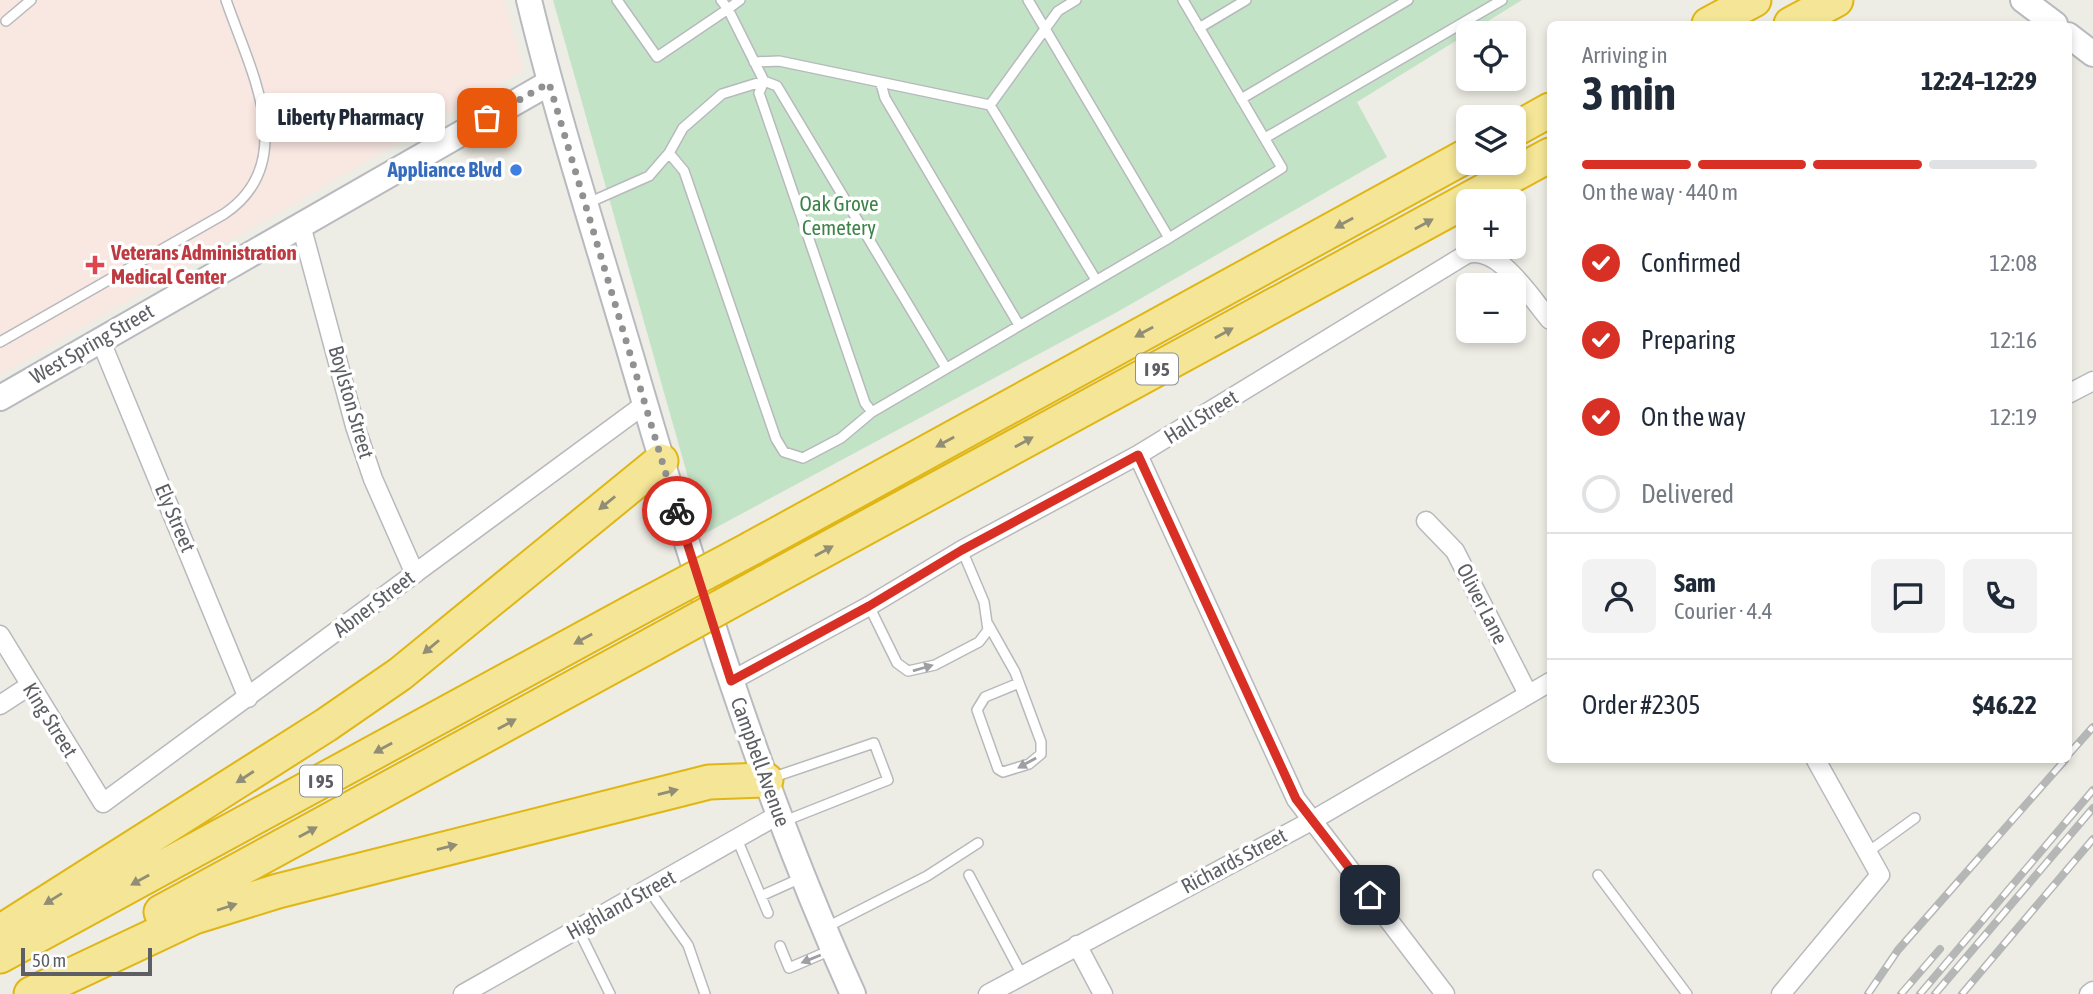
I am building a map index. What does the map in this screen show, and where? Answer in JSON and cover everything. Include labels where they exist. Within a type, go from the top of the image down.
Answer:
[{"type":"highway","points":[[1715,21],[1754,0]]},
{"type":"highway","points":[[1797,21],[1836,0]]},
{"type":"highway","points":[[1526,123],[1547,112]]},
{"type":"highway","name":"I 95","points":[[11,994],[1547,157]]},
{"type":"highway","name":"I 95","points":[[0,956],[1456,162]]},
{"type":"highway","points":[[0,932],[327,725],[400,674],[661,461]]},
{"type":"highway","points":[[31,994],[194,917],[278,891],[709,782],[766,780]]},
{"type":"main road","name":"Campbell Avenue","points":[[529,0],[549,83],[661,461],[731,681],[780,819],[853,994]]},
{"type":"main road","points":[[2023,0],[2051,21]]},
{"type":"main road","points":[[2072,38],[2093,54]]},
{"type":"main road","name":"West Spring Street","points":[[0,398],[100,338],[549,83]]},
{"type":"street","name":"Boylston Street","points":[[301,225],[355,426],[373,479],[415,574]]},
{"type":"street","name":"Hall Street","points":[[731,681],[869,606],[962,550],[1138,455],[1465,255],[1483,251],[1496,258],[1547,317]]},
{"type":"street","name":"Ely Street","points":[[100,338],[248,698]]},
{"type":"street","points":[[2072,392],[2093,381]]},
{"type":"street","name":"Abner Street","points":[[103,803],[645,404]]},
{"type":"street","points":[[1138,455],[1296,799],[1445,994]]},
{"type":"street","name":"Oliver Lane","points":[[1426,521],[1455,551],[1528,694]]},
{"type":"street","name":"King Street","points":[[0,635],[103,803]]},
{"type":"street","name":"Richards Street","points":[[988,994],[1312,820],[1547,684]]},
{"type":"street","points":[[0,705],[29,686]]},
{"type":"street","points":[[1781,994],[1880,875],[1818,763]]},
{"type":"street","name":"Highland Street","points":[[463,994],[737,839],[780,819]]},
{"type":"street","points":[[1077,945],[1103,994]]},
{"type":"street","points":[[2089,994],[2093,991]]},
{"type":"lane","points":[[6,21],[31,0]]},
{"type":"lane","points":[[0,342],[224,214],[240,202],[256,183],[266,155],[266,125],[226,0]]},
{"type":"lane","points":[[617,0],[657,58],[740,0]]},
{"type":"lane","points":[[721,0],[764,81]]},
{"type":"lane","points":[[1028,0],[1169,238]]},
{"type":"lane","points":[[990,104],[1058,11],[1076,0]]},
{"type":"lane","points":[[669,153],[684,171],[776,439],[784,452],[803,458],[841,438],[872,412],[1169,238],[1282,168],[1183,0]]},
{"type":"lane","points":[[1199,28],[1247,0]]},
{"type":"lane","points":[[1241,99],[1408,0]]},
{"type":"lane","points":[[1265,138],[1502,0]]},
{"type":"lane","points":[[754,62],[779,61],[881,84],[990,104],[1096,281]]},
{"type":"lane","points":[[764,81],[759,93],[865,403],[872,412]]},
{"type":"lane","points":[[586,204],[641,182],[669,153],[683,128],[722,94],[764,81],[777,86],[946,368]]},
{"type":"lane","points":[[881,84],[885,98],[1019,325]]},
{"type":"lane","points":[[869,606],[897,663],[908,671],[935,665],[979,642],[988,630],[984,601],[962,550]]},
{"type":"lane","points":[[988,624],[1019,682],[1041,742],[1041,754],[1019,768],[1003,772],[994,761],[977,710],[985,697],[1019,682]]},
{"type":"lane","points":[[766,780],[874,743],[888,780],[780,819]]},
{"type":"lane","points":[[1868,852],[1915,818]]},
{"type":"lane","points":[[737,839],[768,913]]},
{"type":"lane","points":[[780,946],[789,968],[828,939],[978,843]]},
{"type":"lane","points":[[969,875],[1022,975]]},
{"type":"lane","points":[[1598,875],[1687,994]]},
{"type":"lane","points":[[761,896],[803,877]]},
{"type":"lane","points":[[648,889],[688,945],[705,994]]},
{"type":"lane","points":[[578,929],[610,994]]},
{"type":"shaded area","name":"Veterans Administration Medical Center","points":[[0,0],[504,0],[524,69],[0,375]]},
{"type":"green space","name":"Oak Grove Cemetery","points":[[553,0],[1522,0],[1488,21],[1456,21],[1456,41],[1357,102],[1387,157],[1119,311],[704,534]]},
{"type":"railway","points":[[2072,751],[2093,727]]},
{"type":"railway","points":[[1868,994],[1898,950],[2062,763]]},
{"type":"railway","points":[[1920,994],[2093,790]]},
{"type":"railway","points":[[1935,994],[2093,808]]},
{"type":"railway","points":[[1962,994],[2093,839]]},
{"type":"railway","points":[[1901,994],[1940,949]]},
{"type":"way so far","points":[[487,118],[549,83],[677,511]]},
{"type":"place","name":"Liberty Pharmacy","points":[[487,118]]},
{"type":"place","name":"Appliance Blvd","points":[[516,170]]},
{"type":"place","name":"Veterans Administration Medical Center","points":[[95,265]]},
{"type":"route","points":[[677,511],[731,681],[869,606],[962,550],[1138,455],[1296,799],[1370,895]]}]
